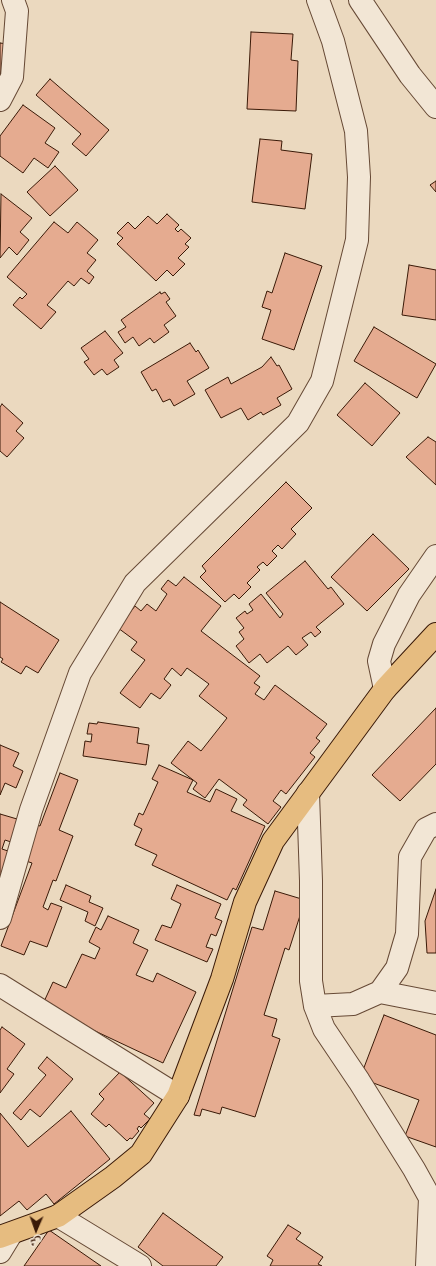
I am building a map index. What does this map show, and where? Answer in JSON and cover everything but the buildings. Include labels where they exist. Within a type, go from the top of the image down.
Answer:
[{"type":"main road","points":[[4,1241],[58,1216],[113,1177],[141,1154],[178,1096],[222,979],[245,902],[273,840],[385,689],[436,634]]},
{"type":"street","points":[[0,918],[31,810],[80,673],[135,584],[298,423],[322,381],[357,240],[359,177],[356,131],[333,42],[318,0]]},
{"type":"street","points":[[360,0],[410,75],[436,107]]},
{"type":"street","points":[[0,100],[12,77],[10,4]]},
{"type":"street","points":[[385,689],[379,661],[384,644],[409,594],[436,556]]},
{"type":"street","points":[[308,793],[311,881],[311,981],[314,1006],[324,1029],[359,1081],[433,1198],[427,1266]]},
{"type":"street","points":[[314,1006],[353,1004],[380,992],[397,968],[407,934],[410,857],[426,829],[436,824]]},
{"type":"street","points":[[0,986],[178,1096]]},
{"type":"street","points":[[380,992],[436,1003]]},
{"type":"street","points":[[58,1216],[140,1266]]}]
